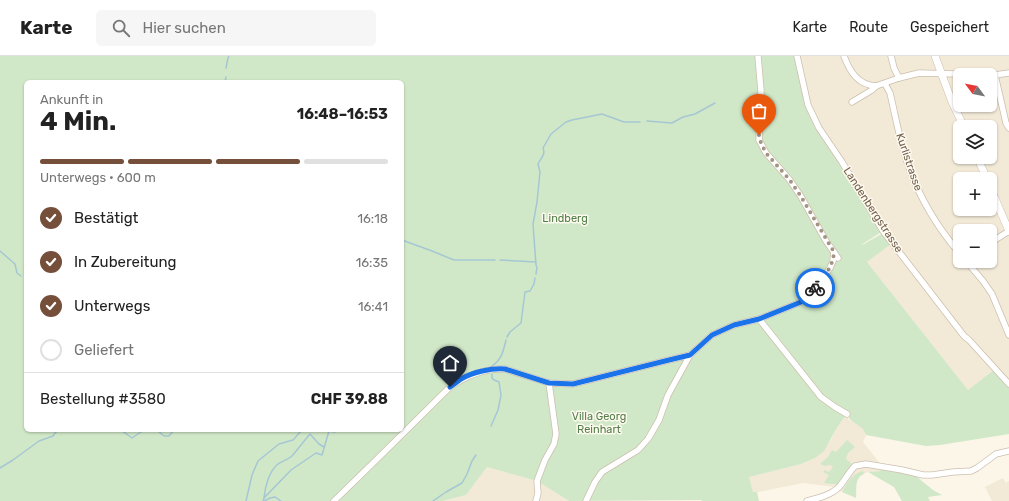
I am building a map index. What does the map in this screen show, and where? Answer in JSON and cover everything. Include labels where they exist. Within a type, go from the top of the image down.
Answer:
[{"type":"street","points":[[758,56],[761,91],[759,135],[761,143],[766,153],[789,179],[800,195],[838,258]]},
{"type":"street","name":"Landenbergstrasse","points":[[797,56],[808,105],[816,123],[842,162],[883,231],[964,336],[970,340],[1009,384]]},
{"type":"street","points":[[844,56],[855,77],[871,86],[885,84],[899,78],[919,74],[953,74]]},
{"type":"street","points":[[891,56],[894,68],[899,78]]},
{"type":"street","points":[[935,56],[961,120]]},
{"type":"street","points":[[997,75],[1009,73]]},
{"type":"street","name":"Kurlistrasse","points":[[885,84],[890,93],[905,155],[913,178],[937,224],[953,245]]},
{"type":"street","points":[[997,84],[1006,123],[1009,128]]},
{"type":"street","points":[[852,102],[876,86]]},
{"type":"street","points":[[997,203],[1008,227],[997,237]]},
{"type":"street","points":[[586,501],[595,482],[602,472],[638,450],[648,439],[659,420],[668,395],[690,355],[712,335],[734,325],[759,319],[801,302],[810,294],[830,268],[834,261],[834,252]]},
{"type":"street","points":[[972,268],[983,280],[992,294],[1009,335]]},
{"type":"street","points":[[759,319],[821,397],[847,414]]},
{"type":"street","points":[[334,501],[450,387],[462,378],[479,372],[505,369],[549,383],[573,384],[690,355]]},
{"type":"street","points":[[536,499],[537,481],[544,460],[554,444],[556,434],[549,383]]},
{"type":"street","points":[[807,501],[822,497],[834,491],[856,466],[866,464],[923,475],[932,475],[970,471],[977,468],[996,454],[1009,450]]},
{"type":"shaded area","points":[[797,56],[1009,56],[1009,384],[995,369],[968,390],[867,262],[892,242],[808,105]]},
{"type":"shaded area","points":[[847,414],[848,419],[860,426],[865,432],[866,435],[863,442],[882,466],[880,471],[868,472],[848,482],[842,492],[835,487],[803,483],[753,493],[749,477],[801,464],[815,458],[831,440],[838,426]]},
{"type":"shaded area","points":[[487,467],[537,481],[569,501],[443,501],[466,495]]},
{"type":"shaded area","points":[[1003,478],[1006,483],[1009,481],[1009,501],[992,501],[985,487]]},
{"type":"green space","name":"Lindberg","points":[[0,56],[797,56],[808,105],[816,123],[883,231],[861,245],[883,233],[891,244],[867,262],[968,390],[995,369],[1009,384],[1009,434],[926,446],[866,435],[862,428],[851,420],[847,414],[838,426],[824,451],[815,458],[801,464],[749,477],[753,492],[757,492],[759,501],[569,501],[537,481],[487,467],[466,495],[443,501],[0,501]]},
{"type":"green space","points":[[847,440],[855,447],[846,457],[847,460],[853,465],[838,484],[824,483],[829,475],[823,472],[825,470],[829,472],[833,466],[825,466],[820,464],[828,457],[832,450],[836,452]]},
{"type":"green space","points":[[882,466],[912,473],[933,490],[942,495],[928,497],[930,501],[902,501],[894,487],[868,472],[880,471]]},
{"type":"green space","points":[[863,471],[864,474],[857,481],[856,498],[842,492],[850,479]]},
{"type":"waterway","points":[[226,68],[229,56]]},
{"type":"waterway","points":[[647,121],[672,123],[683,117],[695,114],[715,103]]},
{"type":"waterway","points":[[536,274],[537,267],[533,224],[540,172],[538,164],[543,155],[543,148],[551,134],[566,122],[602,114],[624,122],[640,122]]},
{"type":"waterway","points":[[404,241],[454,260],[495,260]]},
{"type":"waterway","points":[[0,251],[15,264],[17,273],[21,276]]},
{"type":"waterway","points":[[500,260],[536,262]]},
{"type":"waterway","points":[[507,337],[510,332],[521,323],[525,292],[530,291],[534,284],[535,278]]},
{"type":"waterway","points":[[492,366],[500,358],[506,340]]},
{"type":"waterway","points":[[491,426],[498,410],[501,395],[499,382],[492,378],[492,374]]},
{"type":"waterway","points":[[0,468],[39,441],[53,436],[56,432]]},
{"type":"waterway","points":[[124,432],[132,438],[141,432]]},
{"type":"waterway","points":[[159,432],[164,436],[169,436],[172,432]]},
{"type":"waterway","points":[[246,501],[252,475],[258,461],[279,444],[293,440],[300,432]]},
{"type":"waterway","points":[[263,501],[264,498],[291,470],[316,453],[322,455],[329,432]]},
{"type":"waterway","points":[[264,498],[266,484],[272,471],[278,464],[292,456],[310,434],[319,444],[324,447]]},
{"type":"waterway","points":[[433,501],[462,483],[476,455]]},
{"type":"waterway","points":[[264,501],[275,497],[281,501]]},
{"type":"way so far","points":[[759,135],[766,153],[789,179],[800,195],[826,241],[834,252],[834,261],[815,288]]},
{"type":"route","points":[[450,387],[462,378],[479,372],[499,369],[505,369],[549,383],[573,384],[690,355],[712,335],[734,325],[759,319],[801,302],[815,288]]},
{"type":"park label","name":"Villa Georg Reinhart","points":[[599,422]]}]
